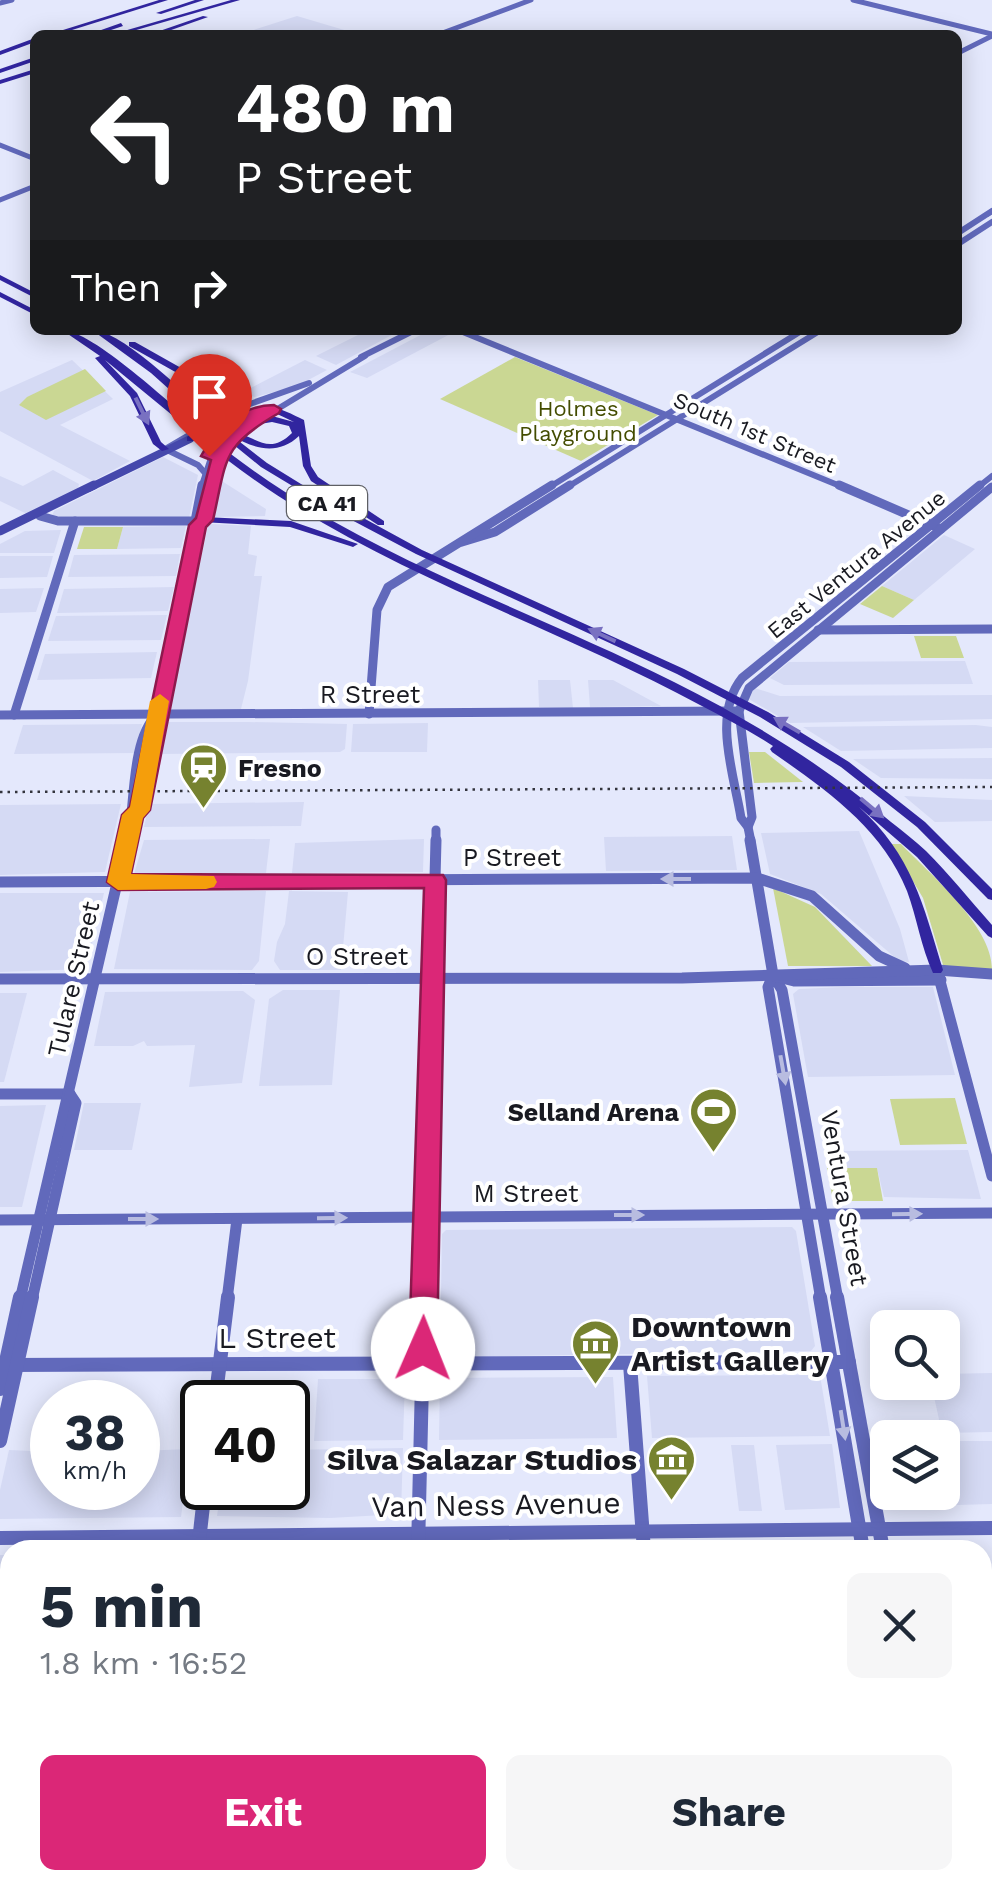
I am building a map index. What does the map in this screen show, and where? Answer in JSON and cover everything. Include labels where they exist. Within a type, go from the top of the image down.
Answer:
[{"type":"highway","points":[[67,30],[166,0]]},
{"type":"highway","points":[[103,30],[175,0]]},
{"type":"highway","points":[[78,30],[195,0]]},
{"type":"highway","points":[[97,30],[195,0]]},
{"type":"highway","points":[[126,30],[218,0]]},
{"type":"highway","points":[[138,30],[241,0]]},
{"type":"highway","points":[[155,30],[241,0]]},
{"type":"highway","points":[[164,30],[241,0]]},
{"type":"highway","points":[[86,30],[152,11]]},
{"type":"highway","points":[[130,30],[182,16]]},
{"type":"highway","points":[[0,66],[30,56]]},
{"type":"highway","points":[[0,66],[30,56]]},
{"type":"highway","points":[[0,66],[30,56]]},
{"type":"highway","points":[[0,277],[30,293]]},
{"type":"highway","points":[[0,294],[30,311]]},
{"type":"highway","points":[[69,335],[124,383],[139,402],[158,444],[166,449]]},
{"type":"highway","name":"CA 41","points":[[71,335],[121,366],[216,450],[268,488],[354,536],[681,690],[808,760],[869,805],[919,850],[992,933]]},
{"type":"highway","name":"CA 41","points":[[103,335],[168,383],[244,450],[352,517],[792,727],[868,779],[956,852],[992,896]]},
{"type":"highway","points":[[118,335],[242,406],[239,419]]},
{"type":"highway","points":[[168,383],[250,443],[280,445],[297,433],[294,426],[283,420],[239,419],[183,441]]},
{"type":"highway","points":[[262,410],[274,409],[304,426],[307,466],[321,486],[460,569]]},
{"type":"highway","points":[[199,522],[262,520],[313,529],[471,590]]},
{"type":"highway","points":[[681,690],[803,768],[886,844],[911,887],[938,975]]},
{"type":"highway","points":[[956,852],[992,884]]},
{"type":"main road","points":[[0,4],[12,0]]},
{"type":"main road","points":[[450,30],[530,0]]},
{"type":"main road","points":[[459,30],[539,0]]},
{"type":"main road","points":[[854,0],[992,34]]},
{"type":"main road","points":[[862,0],[992,34]]},
{"type":"main road","points":[[916,15],[950,22]]},
{"type":"main road","points":[[962,50],[992,34]]},
{"type":"main road","points":[[0,142],[30,155]]},
{"type":"main road","points":[[0,202],[30,190]]},
{"type":"main road","points":[[962,230],[992,211]]},
{"type":"main road","points":[[962,241],[992,222]]},
{"type":"main road","points":[[242,406],[309,383],[405,335]]},
{"type":"main road","name":"South 1st Street","points":[[473,335],[937,527]]},
{"type":"main road","name":"South 1st Street","points":[[483,335],[500,344]]},
{"type":"main road","points":[[369,714],[378,605],[385,590],[795,335]]},
{"type":"main road","points":[[455,545],[495,532],[813,335]]},
{"type":"main road","points":[[239,419],[274,409],[338,370]]},
{"type":"main road","points":[[734,373],[746,378]]},
{"type":"main road","points":[[239,419],[309,383]]},
{"type":"main road","points":[[239,419],[304,393]]},
{"type":"main road","name":"Tulare Street","points":[[0,1441],[12,1365],[44,1220],[76,1102],[70,1094],[133,815],[140,810],[158,722],[156,715],[199,522],[206,469],[218,440],[239,419]]},
{"type":"main road","name":"Tulare Street","points":[[199,522],[223,446],[239,419]]},
{"type":"main road","points":[[0,534],[183,441]]},
{"type":"main road","points":[[166,449],[206,469]]},
{"type":"main road","name":"East Ventura Avenue","points":[[739,711],[744,695],[756,679],[992,476]]},
{"type":"main road","points":[[0,534],[92,486]]},
{"type":"main road","name":"East Ventura Avenue","points":[[725,711],[730,694],[742,678],[992,488]]},
{"type":"main road","points":[[40,516],[69,496]]},
{"type":"main road","points":[[40,516],[52,521],[199,522]]},
{"type":"main road","points":[[14,715],[75,521]]},
{"type":"main road","points":[[802,630],[992,629]]},
{"type":"main road","name":"Ventura Street","points":[[725,711],[739,806],[748,826],[774,976],[782,990],[880,1540]]},
{"type":"main road","name":"R Street","points":[[0,715],[739,711]]},
{"type":"main road","name":"Ventura Street","points":[[739,711],[752,818],[748,826]]},
{"type":"main road","points":[[419,1540],[436,830]]},
{"type":"main road","name":"P Street","points":[[0,882],[756,878],[784,884],[822,902],[879,956],[912,970]]},
{"type":"main road","points":[[879,956],[883,962],[880,971]]},
{"type":"main road","name":"O Street","points":[[0,980],[774,976],[912,970],[938,975]]},
{"type":"main road","points":[[946,1001],[949,986],[960,974]]},
{"type":"main road","name":"O Street","points":[[774,976],[794,982],[992,974]]},
{"type":"main road","points":[[938,975],[992,1176]]},
{"type":"main road","name":"Ventura Street","points":[[774,976],[768,987],[861,1540]]},
{"type":"main road","points":[[0,1094],[70,1094]]},
{"type":"main road","name":"M Street","points":[[0,1220],[992,1213]]},
{"type":"main road","points":[[218,1380],[237,1219]]},
{"type":"main road","name":"L Street","points":[[12,1365],[850,1362]]},
{"type":"main road","points":[[630,1364],[644,1540]]},
{"type":"main road","name":"Tulare Street","points":[[0,1389],[12,1365]]},
{"type":"main road","points":[[199,1540],[203,1510]]},
{"type":"main road","name":"Van Ness Avenue","points":[[272,1540],[643,1530],[992,1528]]},
{"type":"main road","name":"Van Ness Avenue","points":[[0,1538],[80,1540]]},
{"type":"shaded area","points":[[297,16],[344,30],[254,30]]},
{"type":"shaded area","points":[[358,335],[392,335],[336,365],[316,356]]},
{"type":"shaded area","points":[[420,335],[448,335],[367,378],[350,372]]},
{"type":"shaded area","points":[[72,360],[113,399],[60,425],[130,461],[93,481],[0,431],[0,392]]},
{"type":"shaded area","points":[[305,360],[327,370],[297,386],[255,397],[241,393]]},
{"type":"shaded area","points":[[163,457],[198,475],[189,518],[52,516],[54,511]]},
{"type":"shaded area","points":[[53,470],[79,484],[78,488],[27,514],[0,501],[0,476],[23,486]]},
{"type":"shaded area","points":[[217,478],[266,509],[265,516],[213,517]]},
{"type":"shaded area","points":[[186,526],[181,548],[117,549],[123,527]]},
{"type":"shaded area","points":[[208,526],[251,526],[248,554],[257,556],[254,576],[262,576],[248,681],[241,709],[169,710]]},
{"type":"shaded area","points":[[61,530],[54,553],[0,553],[0,544],[25,531]]},
{"type":"shaded area","points":[[944,535],[975,549],[914,600],[882,586]]},
{"type":"shaded area","points":[[180,554],[176,576],[68,577],[74,555]]},
{"type":"shaded area","points":[[0,556],[53,556],[47,577],[0,578]]},
{"type":"shaded area","points":[[174,587],[168,611],[57,613],[64,589]]},
{"type":"shaded area","points":[[44,588],[36,612],[0,613],[0,589]]},
{"type":"shaded area","points":[[167,615],[161,640],[48,641],[56,616]]},
{"type":"shaded area","points":[[157,652],[151,678],[37,680],[45,654]]},
{"type":"shaded area","points":[[965,661],[973,684],[784,685],[770,678],[789,662]]},
{"type":"shaded area","points":[[538,680],[570,680],[573,708],[539,707]]},
{"type":"shaded area","points":[[588,680],[613,680],[661,706],[590,707]]},
{"type":"shaded area","points":[[755,688],[780,696],[992,695],[992,719],[790,723],[747,698]]},
{"type":"shaded area","points":[[166,722],[347,724],[345,749],[160,754]]},
{"type":"shaded area","points":[[428,723],[427,752],[351,752],[353,724]]},
{"type":"shaded area","points":[[142,724],[136,753],[14,754],[23,725]]},
{"type":"shaded area","points":[[803,727],[992,727],[992,748],[841,751]]},
{"type":"shaded area","points":[[992,758],[992,779],[881,778],[853,759]]},
{"type":"shaded area","points":[[904,796],[992,800],[992,821],[935,822]]},
{"type":"shaded area","points":[[304,802],[301,826],[144,827],[149,804]]},
{"type":"shaded area","points":[[121,804],[105,872],[0,875],[0,805]]},
{"type":"shaded area","points":[[859,831],[900,929],[909,962],[899,961],[821,894],[770,874],[761,833]]},
{"type":"shaded area","points":[[732,836],[737,870],[606,871],[604,837]]},
{"type":"shaded area","points":[[270,839],[266,873],[134,874],[144,840]]},
{"type":"shaded area","points":[[424,839],[423,872],[292,873],[295,843]]},
{"type":"shaded area","points":[[266,891],[259,961],[252,970],[114,969],[130,892]]},
{"type":"shaded area","points":[[289,891],[348,892],[341,970],[280,970],[274,961],[285,924]]},
{"type":"shaded area","points":[[0,893],[104,893],[86,969],[0,972]]},
{"type":"shaded area","points":[[933,987],[955,1075],[808,1077],[793,994],[799,989]]},
{"type":"shaded area","points":[[283,990],[340,990],[332,1085],[259,1086],[269,999]]},
{"type":"shaded area","points":[[243,991],[255,1000],[242,1083],[189,1087],[195,1045],[147,1046],[144,1041],[133,1046],[94,1046],[105,992]]},
{"type":"shaded area","points":[[0,993],[27,993],[4,1082],[0,1082]]},
{"type":"shaded area","points":[[84,1103],[141,1103],[132,1150],[74,1150]]},
{"type":"shaded area","points":[[46,1105],[22,1207],[0,1207],[0,1106]]},
{"type":"shaded area","points":[[968,1150],[981,1199],[884,1197],[877,1168],[831,1168],[828,1151]]},
{"type":"shaded area","points":[[792,1227],[796,1231],[815,1346],[811,1351],[444,1357],[440,1351],[442,1234],[446,1230]]},
{"type":"shaded area","points":[[992,1373],[992,1432],[960,1433],[960,1420],[939,1420],[935,1400],[960,1400],[960,1374]]},
{"type":"shaded area","points":[[820,1375],[830,1436],[652,1438],[647,1376]]},
{"type":"shaded area","points":[[613,1377],[617,1438],[439,1440],[440,1378]]},
{"type":"shaded area","points":[[318,1379],[405,1379],[403,1440],[314,1441]]},
{"type":"shaded area","points":[[960,1441],[992,1441],[992,1504],[960,1505]]},
{"type":"shaded area","points":[[832,1444],[840,1508],[785,1510],[776,1445]]},
{"type":"shaded area","points":[[731,1445],[754,1445],[762,1511],[739,1511]]},
{"type":"shaded area","points":[[403,1448],[401,1514],[330,1518],[217,1516],[218,1510],[310,1510],[310,1450]]},
{"type":"shaded area","points":[[180,1449],[181,1517],[0,1519],[0,1490],[9,1450],[30,1451],[30,1510],[160,1510],[160,1450]]},
{"type":"green space","name":"Holmes Playground","points":[[515,357],[658,415],[581,461],[440,399]]},
{"type":"green space","points":[[85,369],[106,391],[46,420],[19,405],[27,397]]},
{"type":"green space","points":[[84,527],[123,527],[117,549],[77,549]]},
{"type":"green space","points":[[882,586],[914,600],[893,618],[860,604]]},
{"type":"green space","points":[[914,636],[956,636],[964,658],[921,658]]},
{"type":"green space","points":[[749,752],[765,752],[803,782],[754,783]]},
{"type":"green space","points":[[891,844],[901,844],[971,918],[989,953],[992,969],[944,968],[923,898]]},
{"type":"green space","points":[[773,888],[815,907],[872,966],[788,966]]},
{"type":"green space","points":[[955,1098],[967,1144],[900,1145],[890,1099]]},
{"type":"green space","points":[[827,1168],[877,1168],[883,1201],[833,1201]]},
{"type":"railway","points":[[0,792],[992,787]]},
{"type":"slow traffic","points":[[160,701],[140,810],[133,815],[118,882],[206,882]]},
{"type":"place","name":"Fresno","points":[[203,810]]},
{"type":"place","name":"Selland Arena","points":[[714,1154]]},
{"type":"place","name":"Downtown Artist Gallery","points":[[596,1386]]},
{"type":"place","name":"Silva Salazar Studios","points":[[672,1502]]},
{"type":"route","points":[[209,456],[226,431],[262,410],[274,409],[240,428],[221,450],[204,520],[198,525],[156,715],[158,722],[140,810],[133,815],[118,882],[435,880],[423,1349]]}]
